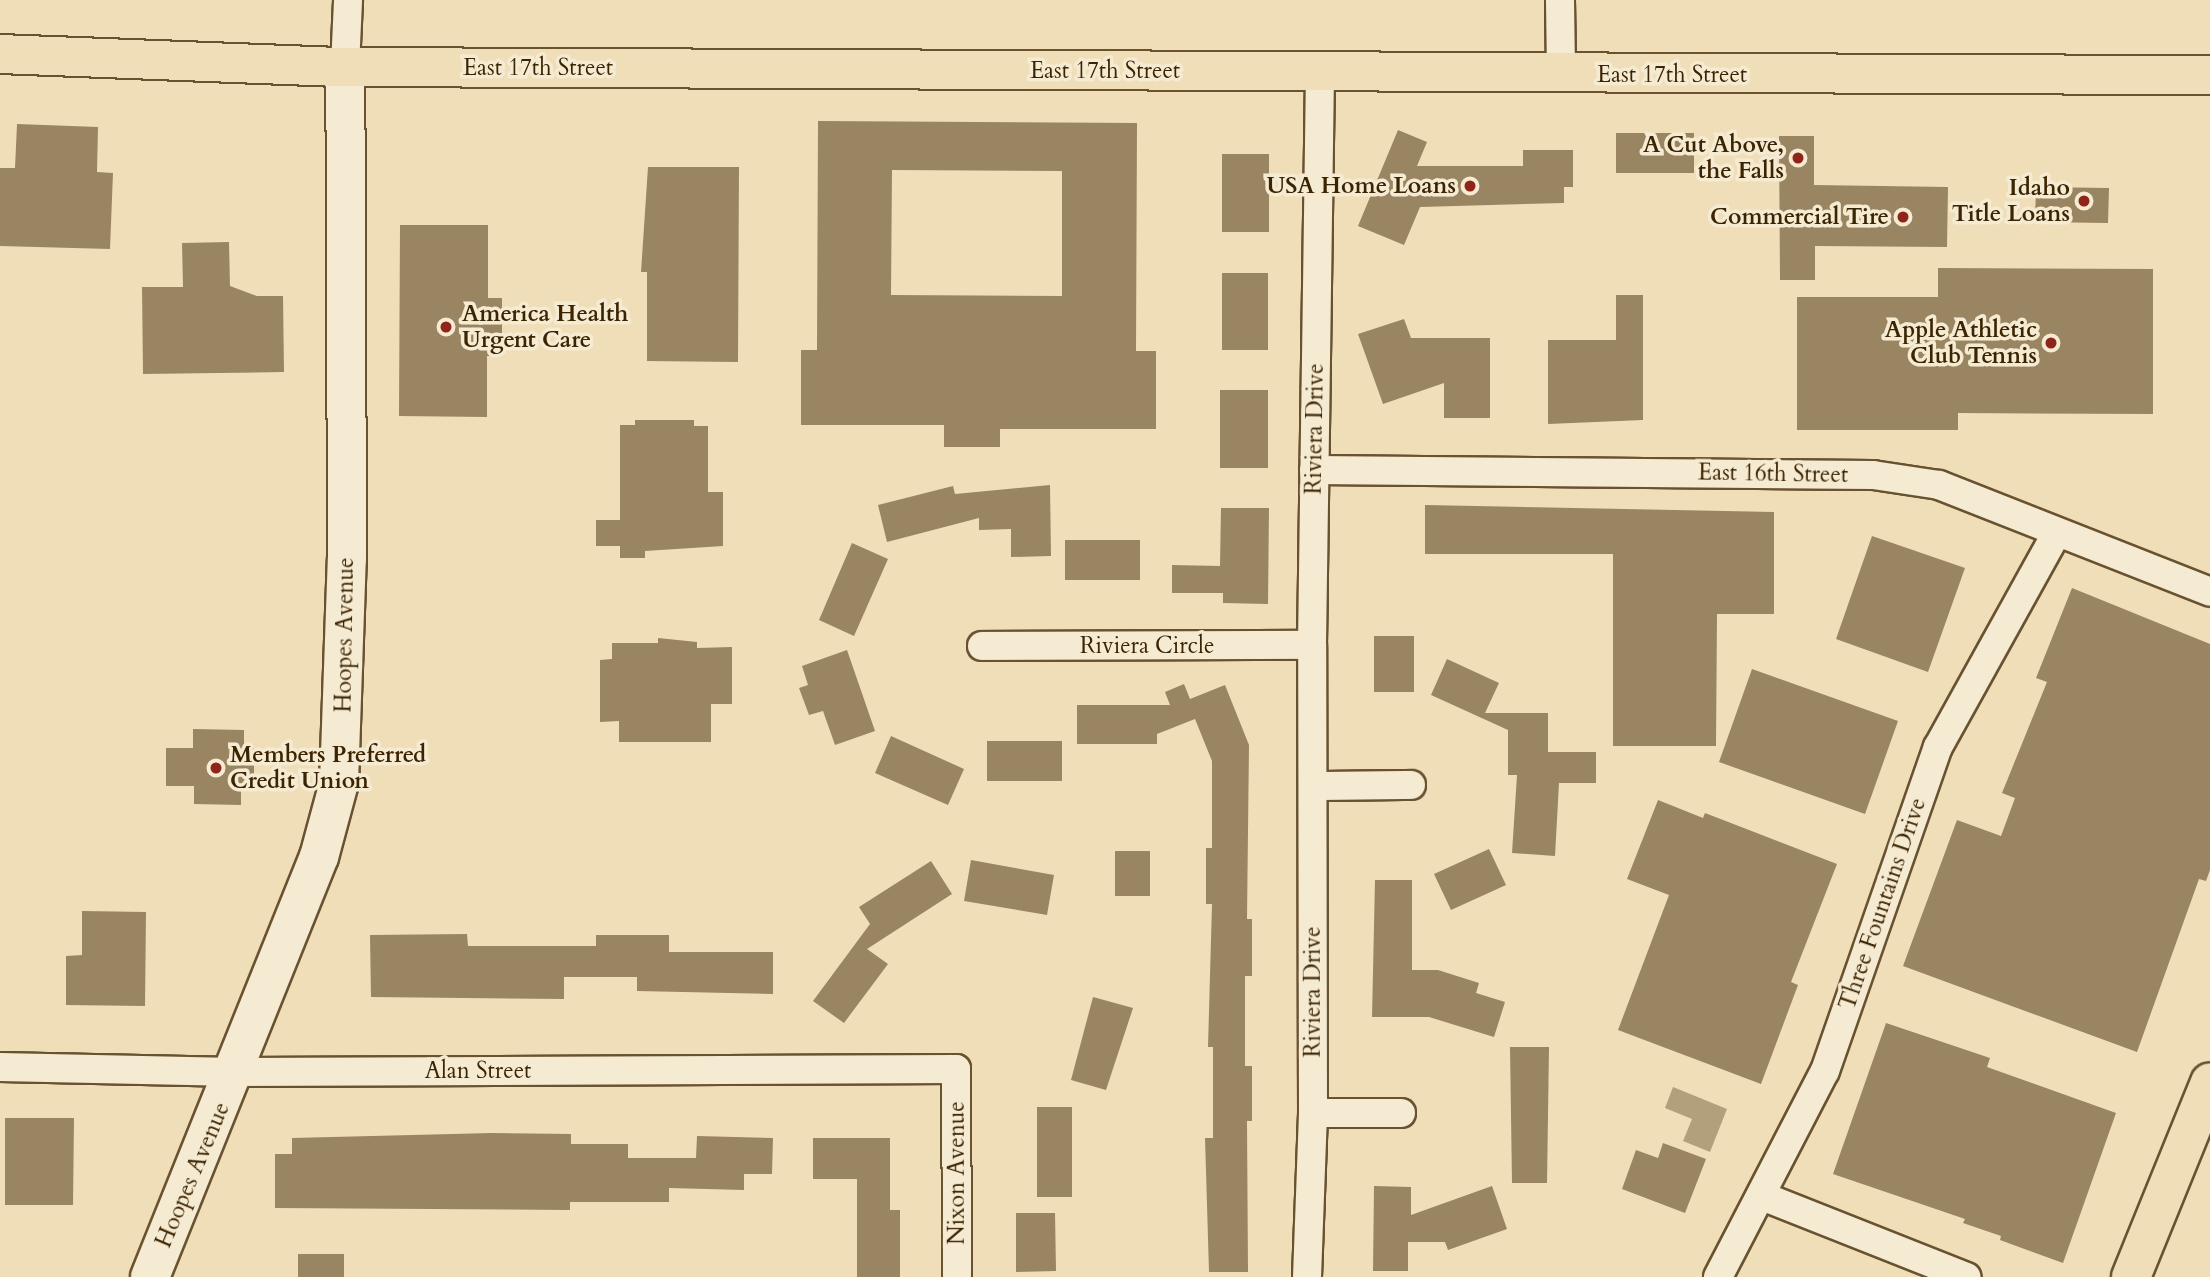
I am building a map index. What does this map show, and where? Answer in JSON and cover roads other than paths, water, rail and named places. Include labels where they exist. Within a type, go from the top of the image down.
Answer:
[{"type":"main road","name":"East 17th Street","points":[[0,54],[345,67],[1320,71],[1561,75],[2210,75]]},
{"type":"main road","points":[[2131,1277],[2210,1082]]},
{"type":"street","name":"Hoopes Avenue","points":[[150,1277],[236,1072],[319,857],[339,783],[347,559],[345,67],[348,0]]},
{"type":"street","points":[[1560,0],[1561,75]]},
{"type":"street","name":"Riviera Drive","points":[[1307,1277],[1313,1113],[1312,645],[1320,71]]},
{"type":"street","name":"East 16th Street","points":[[1314,470],[1873,475],[1939,485],[2056,534],[2098,545],[2210,592]]},
{"type":"street","name":"Three Fountains Drive","points":[[1718,1277],[1825,1072],[1938,747],[2056,534]]},
{"type":"street","name":"Riviera Circle","points":[[982,646],[1312,645]]},
{"type":"street","points":[[1314,786],[1411,785]]},
{"type":"street","name":"Alan Street","points":[[0,1067],[236,1072],[956,1069]]},
{"type":"street","name":"Nixon Avenue","points":[[956,1069],[957,1277]]},
{"type":"street","points":[[1313,1113],[1401,1114]]},
{"type":"street","points":[[1762,1196],[1967,1277]]},
{"type":"place","name":"A Cut Above, the Falls","points":[[1798,158]]},
{"type":"place","name":"USA Home Loans","points":[[1470,186]]},
{"type":"place","name":"Idaho Title Loans","points":[[2084,201]]},
{"type":"place","name":"Commercial Tire","points":[[1903,217]]},
{"type":"place","name":"America Health Urgent Care","points":[[446,327]]},
{"type":"place","name":"Apple Athletic Club Tennis","points":[[2051,343]]},
{"type":"place","name":"Members Preferred Credit Union","points":[[216,768]]}]
